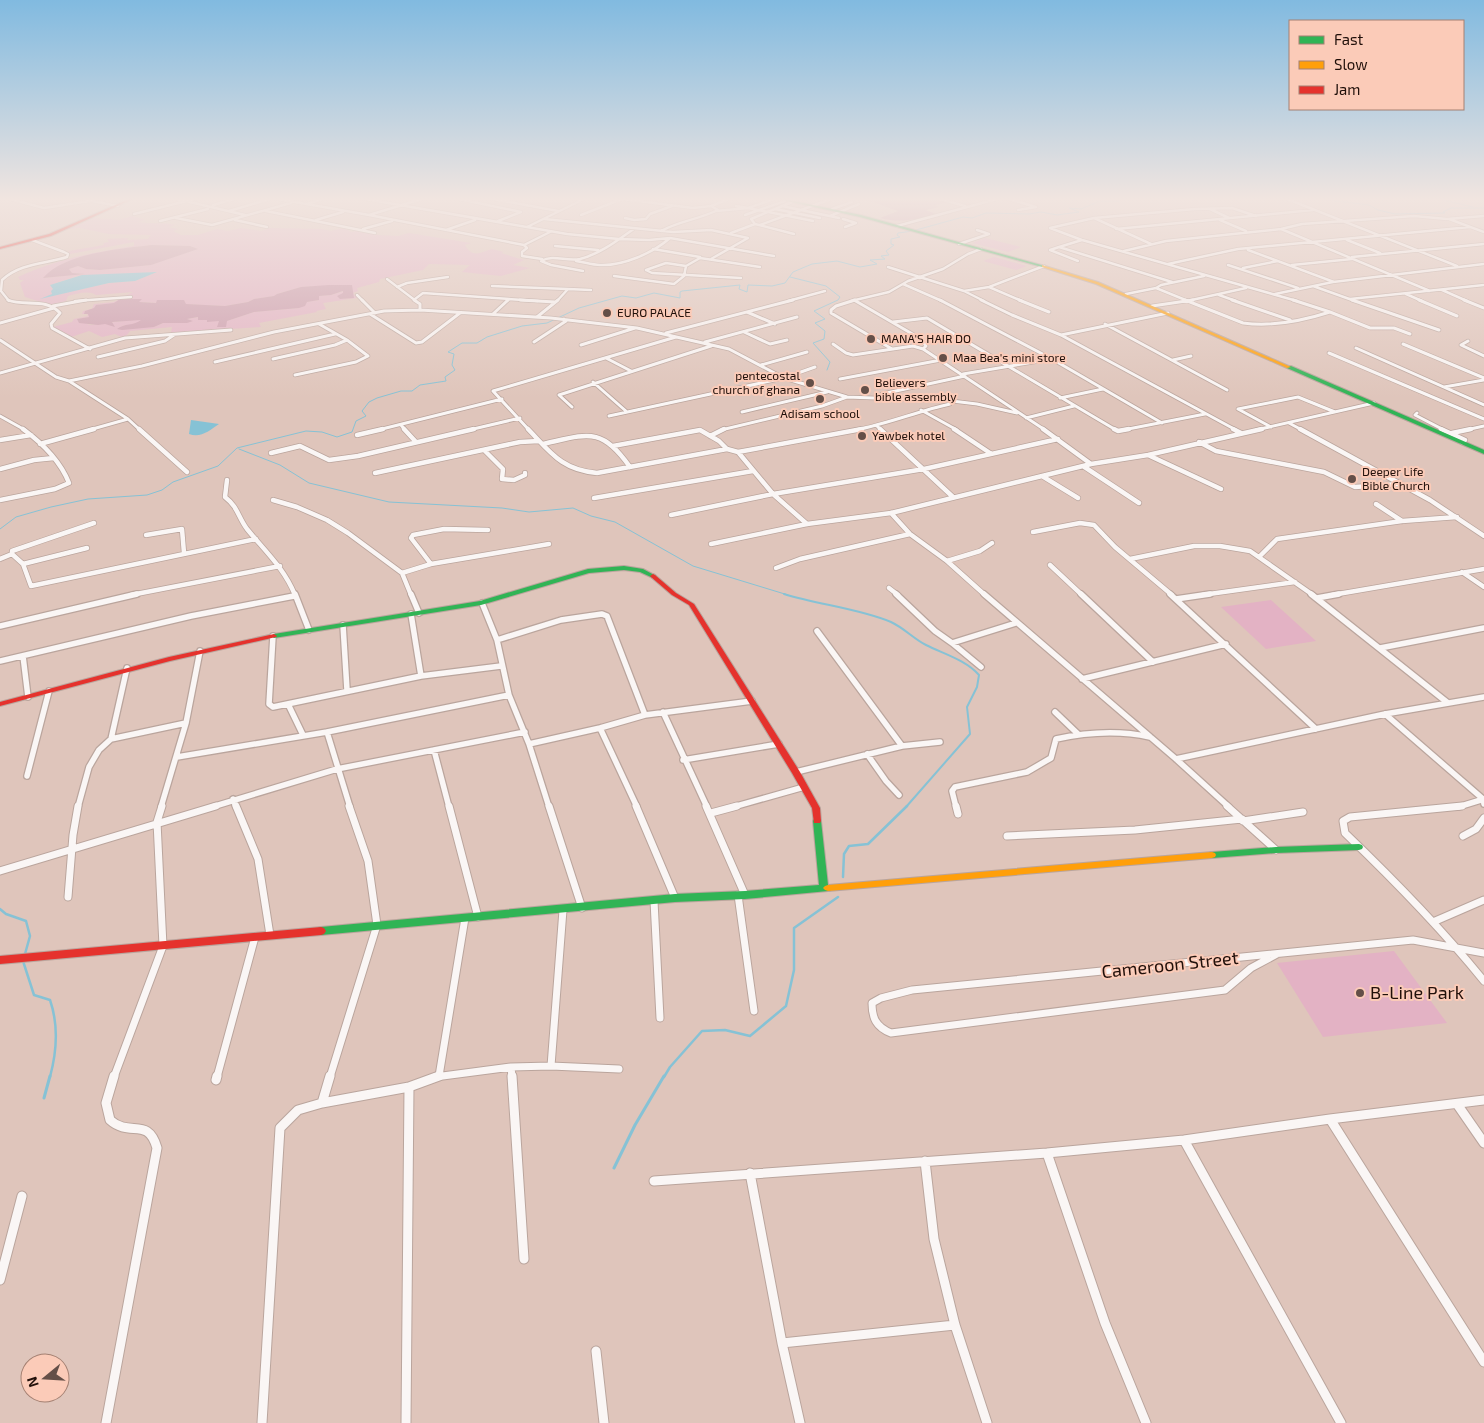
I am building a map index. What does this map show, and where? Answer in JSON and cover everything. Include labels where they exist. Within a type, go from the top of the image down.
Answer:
[{"type":"street","points":[[32,265],[9,274],[2,280],[1,291],[9,301],[28,300],[54,307],[60,313],[51,324],[52,328],[90,349]]},
{"type":"street","points":[[552,265],[583,271]]},
{"type":"street","points":[[659,265],[646,270],[652,273],[741,278]]},
{"type":"street","points":[[614,276],[670,284],[678,283],[684,275],[686,266],[682,265]]},
{"type":"street","points":[[750,265],[760,267]]},
{"type":"street","points":[[892,349],[831,313],[836,306],[882,294],[949,265]]},
{"type":"street","points":[[1119,265],[1174,282]]},
{"type":"street","points":[[1170,265],[1330,312],[1370,328],[1394,328],[1410,334]]},
{"type":"street","points":[[1229,265],[1300,289]]},
{"type":"street","points":[[1241,269],[1258,265]]},
{"type":"street","points":[[1291,265],[1336,282]]},
{"type":"street","points":[[1369,265],[1430,291]]},
{"type":"street","points":[[1455,265],[1459,267]]},
{"type":"street","points":[[1272,294],[1336,282],[1472,265]]},
{"type":"street","points":[[964,291],[989,287],[1044,266],[1126,294],[1374,404],[1452,433],[1465,440],[1462,442]]},
{"type":"street","points":[[888,268],[964,291],[1012,315],[1061,334],[1241,433]]},
{"type":"street","points":[[1126,294],[1204,276]]},
{"type":"street","points":[[397,287],[407,283],[448,277]]},
{"type":"street","points":[[388,279],[415,298],[420,304],[420,310]]},
{"type":"street","points":[[903,284],[935,298],[1052,359],[1162,423]]},
{"type":"street","points":[[492,286],[591,290]]},
{"type":"street","points":[[1313,286],[1439,330]]},
{"type":"street","points":[[1350,299],[1484,286]]},
{"type":"street","points":[[989,287],[1049,312]]},
{"type":"street","points":[[1156,288],[1248,324],[1258,325],[1330,312]]},
{"type":"street","points":[[1152,306],[1248,288]]},
{"type":"street","points":[[537,317],[568,289]]},
{"type":"street","points":[[1440,290],[1484,308]]},
{"type":"street","points":[[664,333],[825,291]]},
{"type":"street","points":[[415,298],[423,293],[555,302]]},
{"type":"street","points":[[1404,293],[1457,316]]},
{"type":"street","points":[[357,294],[375,313]]},
{"type":"street","points":[[1217,294],[1292,320]]},
{"type":"street","points":[[0,323],[79,300],[131,297]]},
{"type":"street","points":[[493,314],[509,299]]},
{"type":"street","points":[[854,300],[921,339],[926,346],[923,349]]},
{"type":"street","points":[[69,381],[132,368],[274,332],[391,310],[420,310],[552,318],[637,328],[729,348],[784,378],[846,397],[959,402],[1017,413]]},
{"type":"street","points":[[747,312],[775,324]]},
{"type":"street","points":[[370,314],[416,343],[422,342],[460,313]]},
{"type":"street","points":[[1061,334],[1168,313]]},
{"type":"street","points":[[703,343],[797,317]]},
{"type":"street","points":[[893,322],[928,318],[1118,431],[1205,414]]},
{"type":"street","points":[[534,342],[566,321],[564,319]]},
{"type":"street","points":[[295,375],[356,362],[368,356],[347,340],[319,324]]},
{"type":"street","points":[[1105,324],[1228,390]]},
{"type":"street","points":[[581,345],[637,328]]},
{"type":"street","points":[[0,373],[125,338],[231,330]]},
{"type":"street","points":[[744,332],[770,344],[787,340]]},
{"type":"street","points":[[98,356],[165,341],[176,334]]},
{"type":"street","points":[[215,362],[335,334]]},
{"type":"street","points":[[678,336],[493,391],[558,461],[568,467],[584,472],[597,473],[727,449]]},
{"type":"street","points":[[0,340],[56,377],[69,381],[128,419],[187,472]]},
{"type":"street","points":[[273,359],[347,340]]},
{"type":"street","points":[[1468,341],[1461,345],[1484,356]]},
{"type":"street","points":[[833,344],[846,353],[853,355],[913,346],[923,349],[1058,439],[1091,464]]},
{"type":"street","points":[[1403,344],[1484,379]]},
{"type":"street","points":[[572,407],[559,398],[559,395],[593,382],[713,345]]},
{"type":"street","points":[[1356,348],[1484,405]]},
{"type":"street","points":[[762,365],[807,352]]},
{"type":"street","points":[[1329,353],[1484,419]]},
{"type":"street","points":[[1173,360],[1191,356]]},
{"type":"street","points":[[606,358],[631,371]]},
{"type":"street","points":[[881,400],[882,394],[886,393],[964,375],[1052,359]]},
{"type":"street","points":[[840,379],[941,360]]},
{"type":"street","points":[[609,416],[784,378],[815,367]]},
{"type":"street","points":[[1444,387],[1484,379]]},
{"type":"street","points":[[593,382],[628,412]]},
{"type":"street","points":[[1060,398],[1103,389]]},
{"type":"street","points":[[742,412],[827,392]]},
{"type":"street","points":[[710,436],[725,428],[822,406],[846,397]]},
{"type":"street","points":[[1271,427],[1238,409],[1298,397],[1335,412]]},
{"type":"street","points":[[357,435],[503,401]]},
{"type":"street","points":[[613,446],[696,430],[710,436],[727,449],[738,452],[877,426],[921,410],[959,402]]},
{"type":"street","points":[[711,544],[807,524],[891,513],[1091,464],[1148,454],[1374,404]]},
{"type":"street","points":[[1026,418],[1074,406]]},
{"type":"street","points":[[921,410],[960,432],[990,453]]},
{"type":"street","points":[[1417,413],[1414,415],[1425,424],[1484,452]]},
{"type":"street","points":[[0,416],[13,421],[49,452],[67,476],[69,483],[55,490],[0,500]]},
{"type":"street","points":[[271,453],[300,446],[314,451],[323,458],[334,460],[520,418]]},
{"type":"street","points":[[40,444],[128,419]]},
{"type":"street","points":[[1290,423],[1401,484],[1457,517],[1484,536]]},
{"type":"street","points":[[401,425],[416,442]]},
{"type":"street","points":[[877,426],[953,497]]},
{"type":"street","points":[[1452,433],[1484,426]]},
{"type":"street","points":[[0,440],[31,435]]},
{"type":"street","points":[[375,474],[520,442],[590,437],[602,439],[613,446],[630,467]]},
{"type":"street","points":[[671,515],[774,494],[924,469],[1058,439]]},
{"type":"street","points":[[1199,442],[1216,451],[1324,472],[1355,487],[1401,484]]},
{"type":"street","points":[[484,450],[502,469],[502,479],[521,478],[525,476],[525,473]]},
{"type":"street","points":[[34,460],[49,452]]},
{"type":"street","points":[[738,452],[774,494],[807,524]]},
{"type":"street","points":[[1148,454],[1186,474],[1221,489]]},
{"type":"street","points":[[0,469],[34,460],[54,458]]},
{"type":"street","points":[[1083,466],[1139,503]]},
{"type":"street","points":[[594,498],[753,470]]},
{"type":"street","points":[[1042,476],[1078,498]]},
{"type":"street","points":[[227,480],[225,496],[234,504],[246,527],[280,566],[289,580],[309,630]]},
{"type":"street","points":[[274,500],[289,504],[327,520],[348,533],[357,542],[402,573],[415,614],[421,676]]},
{"type":"street","points":[[1376,504],[1402,521]]},
{"type":"street","points":[[891,513],[910,534],[947,561],[1016,623],[1151,737],[1276,850]]},
{"type":"street","points":[[1259,557],[1278,539],[1402,521],[1457,517]]},
{"type":"street","points":[[0,559],[12,554],[12,551],[31,543],[94,523]]},
{"type":"street","points":[[1033,532],[1087,523],[1100,529],[1105,537],[1226,644],[1316,729]]},
{"type":"street","points":[[146,535],[182,529],[184,553]]},
{"type":"street","points":[[431,564],[411,538],[412,535],[444,529],[488,530]]},
{"type":"street","points":[[776,568],[800,559],[910,534]]},
{"type":"street","points":[[12,554],[23,564],[31,586],[33,586],[256,539]]},
{"type":"street","points":[[947,561],[980,551],[992,543]]},
{"type":"street","points":[[402,573],[431,564],[549,544]]},
{"type":"street","points":[[1130,559],[1194,546],[1243,549],[1259,557],[1296,582],[1448,703]]},
{"type":"street","points":[[23,564],[87,548]]},
{"type":"street","points":[[1050,565],[1153,662]]},
{"type":"street","points":[[0,626],[135,594],[280,566]]},
{"type":"street","points":[[0,704],[127,668],[200,651],[309,630],[482,603],[574,575],[620,568],[647,570],[673,593],[691,604],[796,772],[816,808],[824,887]]},
{"type":"street","points":[[1317,598],[1484,569]]},
{"type":"street","points":[[1462,572],[1484,587]]},
{"type":"street","points":[[1176,599],[1296,582]]},
{"type":"street","points":[[889,588],[905,601],[919,618],[981,667]]},
{"type":"street","points":[[0,661],[191,616],[294,596]]},
{"type":"street","points":[[482,603],[497,640],[501,666],[509,695],[525,732],[582,908]]},
{"type":"street","points":[[497,640],[561,620],[607,616],[645,715]]},
{"type":"street","points":[[952,643],[1016,623]]},
{"type":"street","points":[[343,625],[347,690]]},
{"type":"street","points":[[1380,648],[1484,628]]},
{"type":"street","points":[[817,631],[902,746]]},
{"type":"street","points":[[274,636],[269,704],[273,707],[421,676],[501,666]]},
{"type":"street","points":[[1082,679],[1226,644]]},
{"type":"street","points":[[106,1423],[157,1148],[153,1134],[147,1130],[115,1125],[107,1116],[105,1106],[107,1096],[163,946],[157,822],[186,723],[200,651]]},
{"type":"street","points":[[23,656],[28,697]]},
{"type":"street","points":[[110,739],[127,668]]},
{"type":"street","points":[[28,776],[49,691]]},
{"type":"street","points":[[177,757],[327,732],[509,695]]},
{"type":"street","points":[[1176,759],[1385,714],[1484,697]]},
{"type":"street","points":[[529,744],[600,728],[645,715],[752,701]]},
{"type":"street","points":[[288,704],[303,735]]},
{"type":"street","points":[[662,712],[683,760],[730,854],[742,895],[754,1011]]},
{"type":"street","points":[[1056,712],[1078,734]]},
{"type":"street","points":[[1385,714],[1484,801]]},
{"type":"street","points":[[68,897],[72,849],[82,781],[98,750],[104,742],[110,739],[186,723]]},
{"type":"street","points":[[600,728],[643,820],[675,898]]},
{"type":"street","points":[[958,814],[952,791],[955,787],[1028,772],[1051,758],[1056,739],[1078,734],[1117,731],[1151,737]]},
{"type":"street","points":[[322,1103],[377,925],[368,861],[337,769],[327,732]]},
{"type":"street","points":[[0,871],[337,769],[525,732]]},
{"type":"street","points":[[796,772],[902,746],[940,742]]},
{"type":"street","points":[[683,760],[779,744]]},
{"type":"street","points":[[434,750],[478,917]]},
{"type":"street","points":[[867,754],[886,781],[899,794]]},
{"type":"street","points":[[711,813],[804,787]]},
{"type":"street","points":[[233,799],[258,859],[270,935]]},
{"type":"street","points":[[1484,801],[1457,806],[1350,817],[1343,821],[1345,833],[1433,922],[1484,981]]},
{"type":"street","points":[[1007,836],[1135,830],[1303,812]]},
{"type":"street","points":[[1464,836],[1476,829],[1484,818]]},
{"type":"street","points":[[0,960],[377,925],[563,910],[675,898],[742,895],[1276,850],[1359,847]]},
{"type":"street","points":[[654,900],[660,1018]]},
{"type":"street","points":[[1433,922],[1484,900]]},
{"type":"street","points":[[551,1066],[563,910]]},
{"type":"street","points":[[439,1076],[465,918]]},
{"type":"street","points":[[216,1080],[256,937]]},
{"type":"street","name":"Cameroon Street","points":[[1277,954],[1252,968],[1225,990],[891,1033],[881,1030],[875,1022],[872,1003],[881,998],[912,990],[1413,940],[1484,953]]},
{"type":"street","points":[[511,1067],[524,1259]]},
{"type":"street","points":[[262,1423],[280,1128],[298,1110],[322,1103],[409,1087],[439,1076],[511,1067],[618,1068]]},
{"type":"street","points":[[406,1423],[409,1087]]},
{"type":"street","points":[[654,1181],[1047,1153],[1184,1140],[1330,1119],[1484,1100]]},
{"type":"street","points":[[1457,1104],[1484,1143]]},
{"type":"street","points":[[1330,1119],[1484,1362]]},
{"type":"street","points":[[1184,1140],[1341,1423]]},
{"type":"street","points":[[1047,1153],[1105,1323],[1146,1423]]},
{"type":"street","points":[[925,1161],[934,1239],[955,1325],[987,1423]]},
{"type":"street","points":[[750,1173],[782,1343],[800,1423]]},
{"type":"street","points":[[0,1280],[22,1196]]},
{"type":"street","points":[[782,1343],[955,1325]]},
{"type":"street","points":[[596,1351],[604,1423]]},
{"type":"shaded area","points":[[60,265],[147,265],[100,270],[86,269],[78,266],[69,269],[72,273],[85,274],[43,278]]},
{"type":"shaded area","points":[[61,265],[44,278],[84,274],[72,273],[69,269],[78,266],[86,269],[100,270],[146,265],[428,265],[423,270],[380,279],[379,282],[357,288],[358,291],[353,293],[357,298],[323,303],[326,309],[259,323],[261,327],[171,333],[172,327],[130,331],[122,337],[115,334],[102,337],[89,331],[71,337],[53,327],[72,322],[74,319],[88,316],[87,314],[82,314],[83,311],[92,309],[94,304],[114,302],[133,292],[96,295],[82,293],[68,296],[66,301],[50,305],[25,297],[20,283],[24,280],[20,280],[18,277],[46,266]],"holes":[[[157,272],[135,281],[109,283],[42,298],[52,295],[53,289],[50,285],[77,276]],[[351,285],[354,298],[340,299],[344,291],[319,296],[319,300],[306,302],[299,308],[254,312],[227,321],[207,320],[199,317],[187,319],[191,321],[186,323],[163,323],[154,327],[121,326],[137,324],[142,320],[140,319],[90,325],[77,319],[89,317],[96,305],[139,302],[225,306],[275,296],[301,287]]]},
{"type":"shaded area","points":[[470,265],[515,265],[530,268],[501,276],[462,272]]},
{"type":"shaded area","points":[[999,265],[1027,266],[1016,270]]},
{"type":"shaded area","points":[[352,285],[354,298],[340,299],[337,296],[343,293],[343,291],[319,296],[319,300],[307,302],[305,306],[299,308],[254,312],[227,321],[226,327],[217,327],[219,321],[207,322],[207,320],[198,320],[198,317],[187,319],[193,321],[187,323],[163,323],[154,327],[122,330],[117,329],[141,320],[112,322],[115,327],[105,324],[79,323],[77,319],[89,317],[88,314],[84,314],[85,311],[94,308],[96,305],[114,303],[120,299],[142,299],[139,302],[156,303],[157,300],[184,300],[186,304],[225,306],[274,296],[301,287]]},
{"type":"shaded area","points":[[1271,600],[1316,641],[1266,649],[1221,607]]},
{"type":"shaded area","name":"B-Line Park","points":[[1394,951],[1447,1023],[1323,1037],[1277,963]]},
{"type":"water","points":[[157,272],[135,281],[109,283],[40,299],[52,294],[51,291],[53,289],[50,285],[82,275]]},
{"type":"water","points":[[191,420],[219,424],[205,433],[193,435],[189,434]]},
{"type":"waterway","points":[[0,529],[16,517],[51,507],[88,499],[147,495],[162,490],[173,482],[218,466],[237,448],[306,431],[322,432],[337,437],[352,432],[356,421],[366,416],[362,411],[369,402],[401,391],[412,391],[420,385],[446,381],[445,377],[455,370],[452,365],[454,354],[448,352],[462,343],[477,343],[487,337],[522,326],[547,323],[579,308],[622,296],[636,298],[654,293],[680,298],[680,292],[682,291],[740,285],[739,289],[747,292],[748,285],[772,286],[785,283],[793,272],[809,265]]},
{"type":"waterway","points":[[854,265],[860,267],[869,265]]},
{"type":"waterway","points":[[790,277],[826,286],[840,297],[838,300],[814,311],[825,319],[815,323],[825,331],[824,339],[813,343],[830,362],[827,370]]},
{"type":"waterway","points":[[239,449],[280,465],[309,483],[389,502],[502,508],[529,512],[573,508],[591,516],[615,522],[693,566],[788,595]]},
{"type":"waterway","points":[[784,594],[865,613],[891,622],[922,643],[968,665],[979,675],[977,687],[967,707],[970,734],[906,807]]},
{"type":"waterway","points":[[843,877],[844,854],[849,846],[868,844],[906,807]]},
{"type":"waterway","points":[[664,1077],[670,1067],[702,1031],[725,1030],[750,1036],[786,1006],[794,970],[794,928],[838,897]]},
{"type":"waterway","points":[[0,909],[6,914],[26,921],[30,936],[25,954]]},
{"type":"waterway","points":[[23,961],[34,995],[50,1000],[53,1010],[56,1038],[50,1077]]},
{"type":"waterway","points":[[44,1098],[50,1076]]},
{"type":"waterway","points":[[614,1168],[635,1125],[664,1076]]},
{"type":"traffic: fast","points":[[1289,367],[1484,452]]},
{"type":"traffic: fast","points":[[274,636],[481,603],[588,571],[624,568],[641,570],[653,576]]},
{"type":"traffic: fast","points":[[817,821],[824,887]]},
{"type":"traffic: fast","points":[[1212,855],[1276,850],[1359,847]]},
{"type":"traffic: fast","points":[[321,931],[675,898],[745,895],[828,888]]},
{"type":"traffic: slow","points":[[1043,266],[1097,283],[1289,367]]},
{"type":"traffic: slow","points":[[828,888],[1212,855]]},
{"type":"traffic: jam","points":[[653,576],[674,594],[691,604],[796,772],[816,808],[817,821]]},
{"type":"traffic: jam","points":[[0,704],[169,659],[274,636]]},
{"type":"traffic: jam","points":[[0,960],[321,931]]},
{"type":"place","name":"EURO PALACE","points":[[607,313]]},
{"type":"place","name":"MANA'S HAIR DO","points":[[871,339]]},
{"type":"place","name":"Maa Bea's mini store","points":[[943,358]]},
{"type":"place","name":"pentecostal church of ghana","points":[[810,383]]},
{"type":"place","name":"Believers bible assembly","points":[[865,390]]},
{"type":"place","name":"Adisam school","points":[[820,399]]},
{"type":"place","name":"Yawbek hotel","points":[[862,436]]},
{"type":"place","name":"Deeper Life Bible Church","points":[[1352,479]]},
{"type":"place","name":"B-Line Park","points":[[1360,993]]}]
